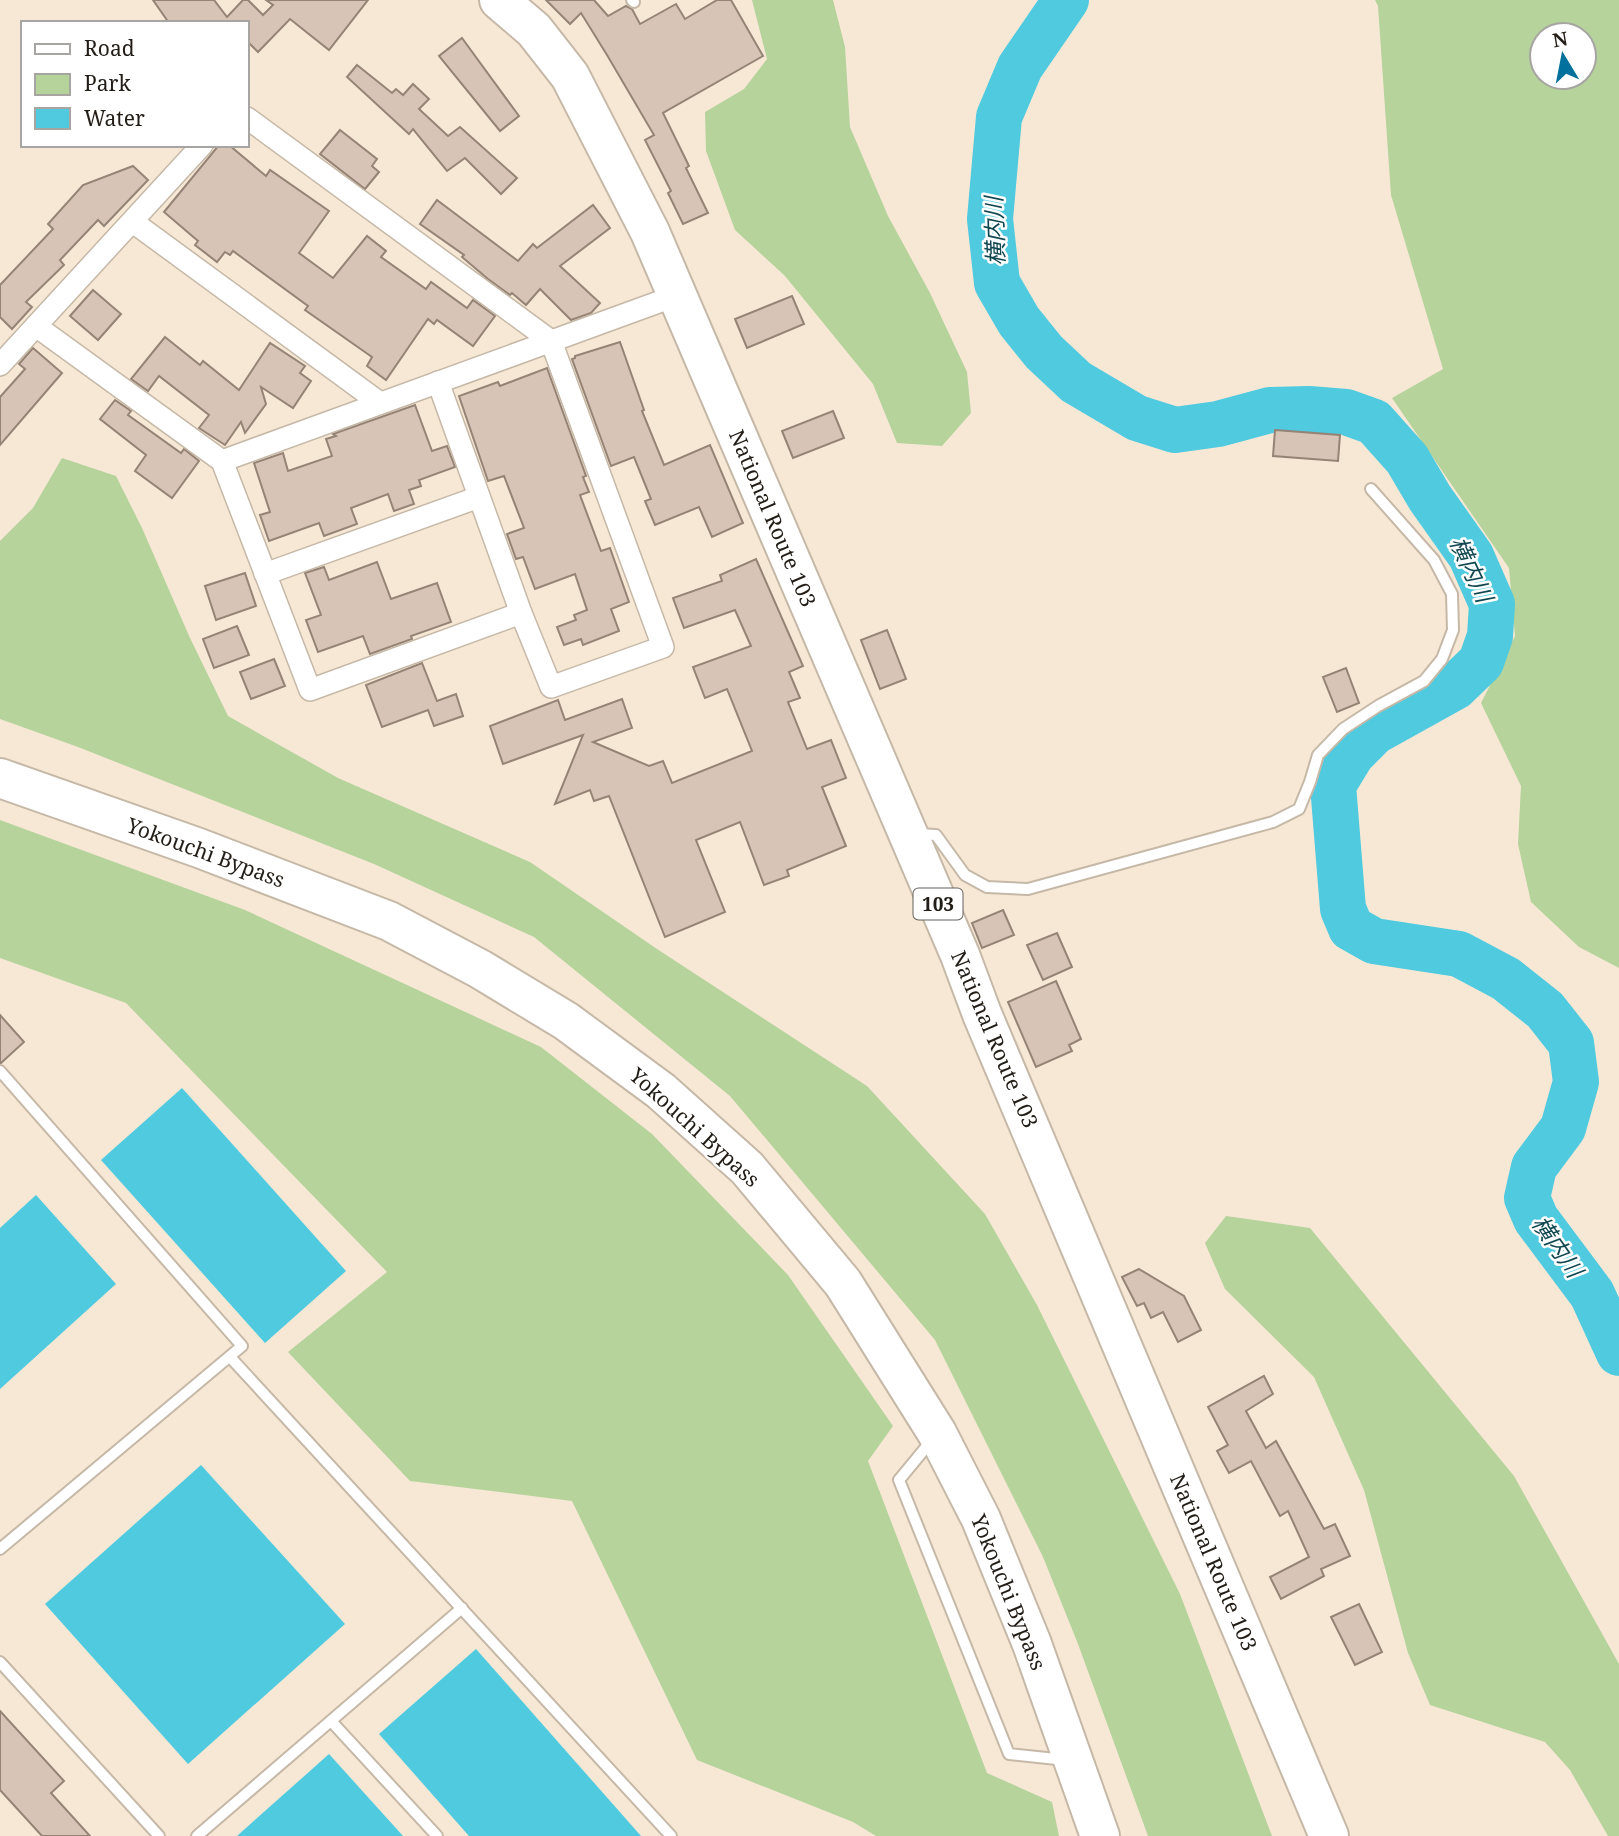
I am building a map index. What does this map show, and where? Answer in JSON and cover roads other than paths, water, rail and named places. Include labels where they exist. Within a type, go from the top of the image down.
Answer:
[{"type":"highway","name":"National Route 103","points":[[499,0],[534,30],[570,76],[645,221],[907,833],[1329,1836]]},
{"type":"highway","name":"Yokouchi Bypass","points":[[0,778],[198,848],[389,921],[480,969],[566,1021],[661,1091],[747,1168],[843,1283],[937,1433],[981,1519],[1032,1644],[1100,1836]]},
{"type":"street","points":[[248,119],[551,341],[663,647],[551,687],[521,614],[438,382]]},
{"type":"street","points":[[0,365],[200,147]]},
{"type":"street","points":[[133,222],[380,403]]},
{"type":"street","points":[[222,461],[678,295]]},
{"type":"street","points":[[36,326],[222,461],[310,690],[521,614]]},
{"type":"street","points":[[265,574],[479,496]]},
{"type":"lane","points":[[907,833],[936,835],[965,875],[987,887],[1028,889],[1273,822],[1298,809],[1318,755],[1343,729],[1424,681],[1442,660],[1453,629],[1452,594],[1434,560],[1371,489]]},
{"type":"lane","points":[[0,1071],[242,1346],[0,1549]]},
{"type":"lane","points":[[230,1357],[671,1836]]},
{"type":"lane","points":[[937,1433],[900,1480],[1009,1754],[1072,1761]]},
{"type":"lane","points":[[197,1836],[462,1608]]},
{"type":"lane","points":[[0,1662],[159,1836]]},
{"type":"lane","points":[[331,1721],[437,1836]]},
{"type":"water","points":[[182,1088],[346,1271],[265,1343],[101,1160]]},
{"type":"water","points":[[36,1195],[116,1284],[0,1389],[0,1228]]},
{"type":"water","points":[[201,1465],[345,1624],[188,1764],[45,1604]]},
{"type":"water","points":[[476,1649],[641,1836],[469,1836],[379,1734]]},
{"type":"water","points":[[329,1754],[403,1836],[237,1836]]},
{"type":"waterway","name":"横内川","points":[[1066,0],[1020,67],[999,117],[990,219],[997,283],[1019,321],[1044,352],[1076,382],[1137,418],[1175,430],[1218,424],[1270,410],[1309,409],[1346,412],[1374,422],[1407,459],[1430,498],[1471,556],[1492,604],[1490,636],[1481,662],[1455,687],[1374,732],[1352,754],[1333,785],[1343,909],[1351,928],[1374,941],[1459,954],[1506,979],[1545,1010],[1571,1043],[1576,1082],[1563,1128],[1534,1167],[1527,1198],[1536,1219],[1592,1294],[1619,1353]]}]
